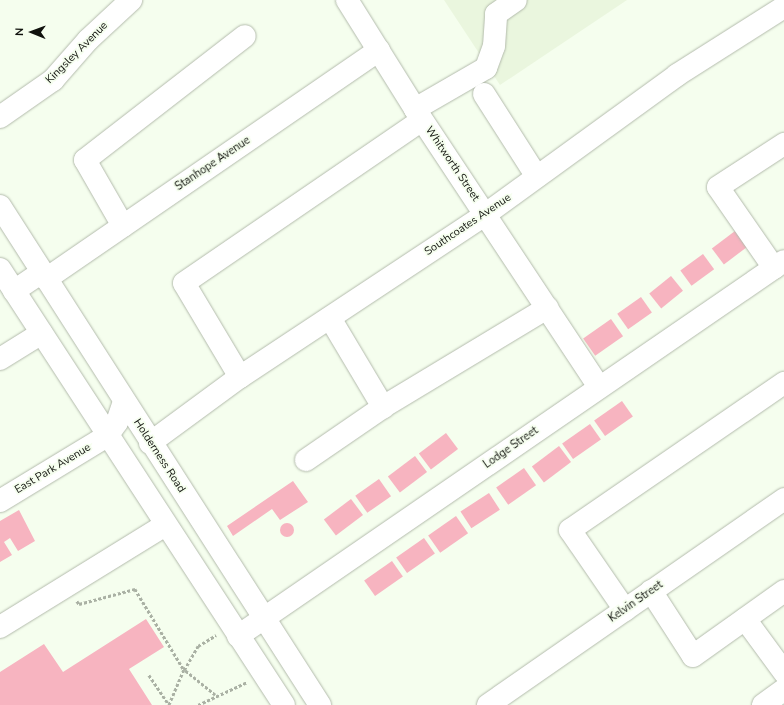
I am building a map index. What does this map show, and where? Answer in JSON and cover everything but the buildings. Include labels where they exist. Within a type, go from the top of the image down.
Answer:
[{"type":"main road","name":"Kingsley Avenue","points":[[0,116],[53,80],[88,40],[131,0]]},
{"type":"main road","name":"Whitworth Street","points":[[347,0],[418,114],[486,214],[599,387]]},
{"type":"main road","points":[[240,377],[184,283],[418,114],[486,68],[494,46],[496,14],[516,0]]},
{"type":"main road","name":"Southcoates Avenue","points":[[150,443],[240,377],[486,214],[677,75],[784,6]]},
{"type":"main road","points":[[124,226],[85,160],[245,36]]},
{"type":"main road","name":"Stanhope Avenue","points":[[14,291],[44,275],[124,226],[379,50]]},
{"type":"main road","points":[[484,94],[537,177]]},
{"type":"main road","points":[[779,264],[718,188],[784,144]]},
{"type":"main road","name":"Holderness Road","points":[[0,206],[150,443],[320,705]]},
{"type":"main road","name":"Lodge Street","points":[[235,631],[264,618],[779,264]]},
{"type":"main road","points":[[0,269],[165,526],[284,705]]},
{"type":"main road","points":[[306,460],[383,408],[547,308]]},
{"type":"main road","points":[[330,318],[383,408]]},
{"type":"main road","points":[[0,359],[42,333]]},
{"type":"main road","points":[[625,610],[570,530],[784,383]]},
{"type":"main road","points":[[107,436],[117,422],[124,402]]},
{"type":"main road","name":"East Park Avenue","points":[[0,501],[107,436]]},
{"type":"main road","name":"Kelvin Street","points":[[488,705],[784,498]]},
{"type":"main road","points":[[0,627],[165,526]]},
{"type":"main road","points":[[651,591],[694,656],[784,591]]},
{"type":"main road","points":[[744,619],[784,672]]},
{"type":"main road","points":[[763,705],[784,690]]},
{"type":"path","points":[[67,586],[79,604],[135,589],[184,670],[216,695]]},
{"type":"path","points":[[169,705],[184,670],[198,646],[235,631]]},
{"type":"path","points":[[198,705],[216,695],[264,674]]},
{"type":"path","points":[[149,675],[169,705]]},
{"type":"shaded area","points":[[444,0],[627,0],[500,85]]}]
